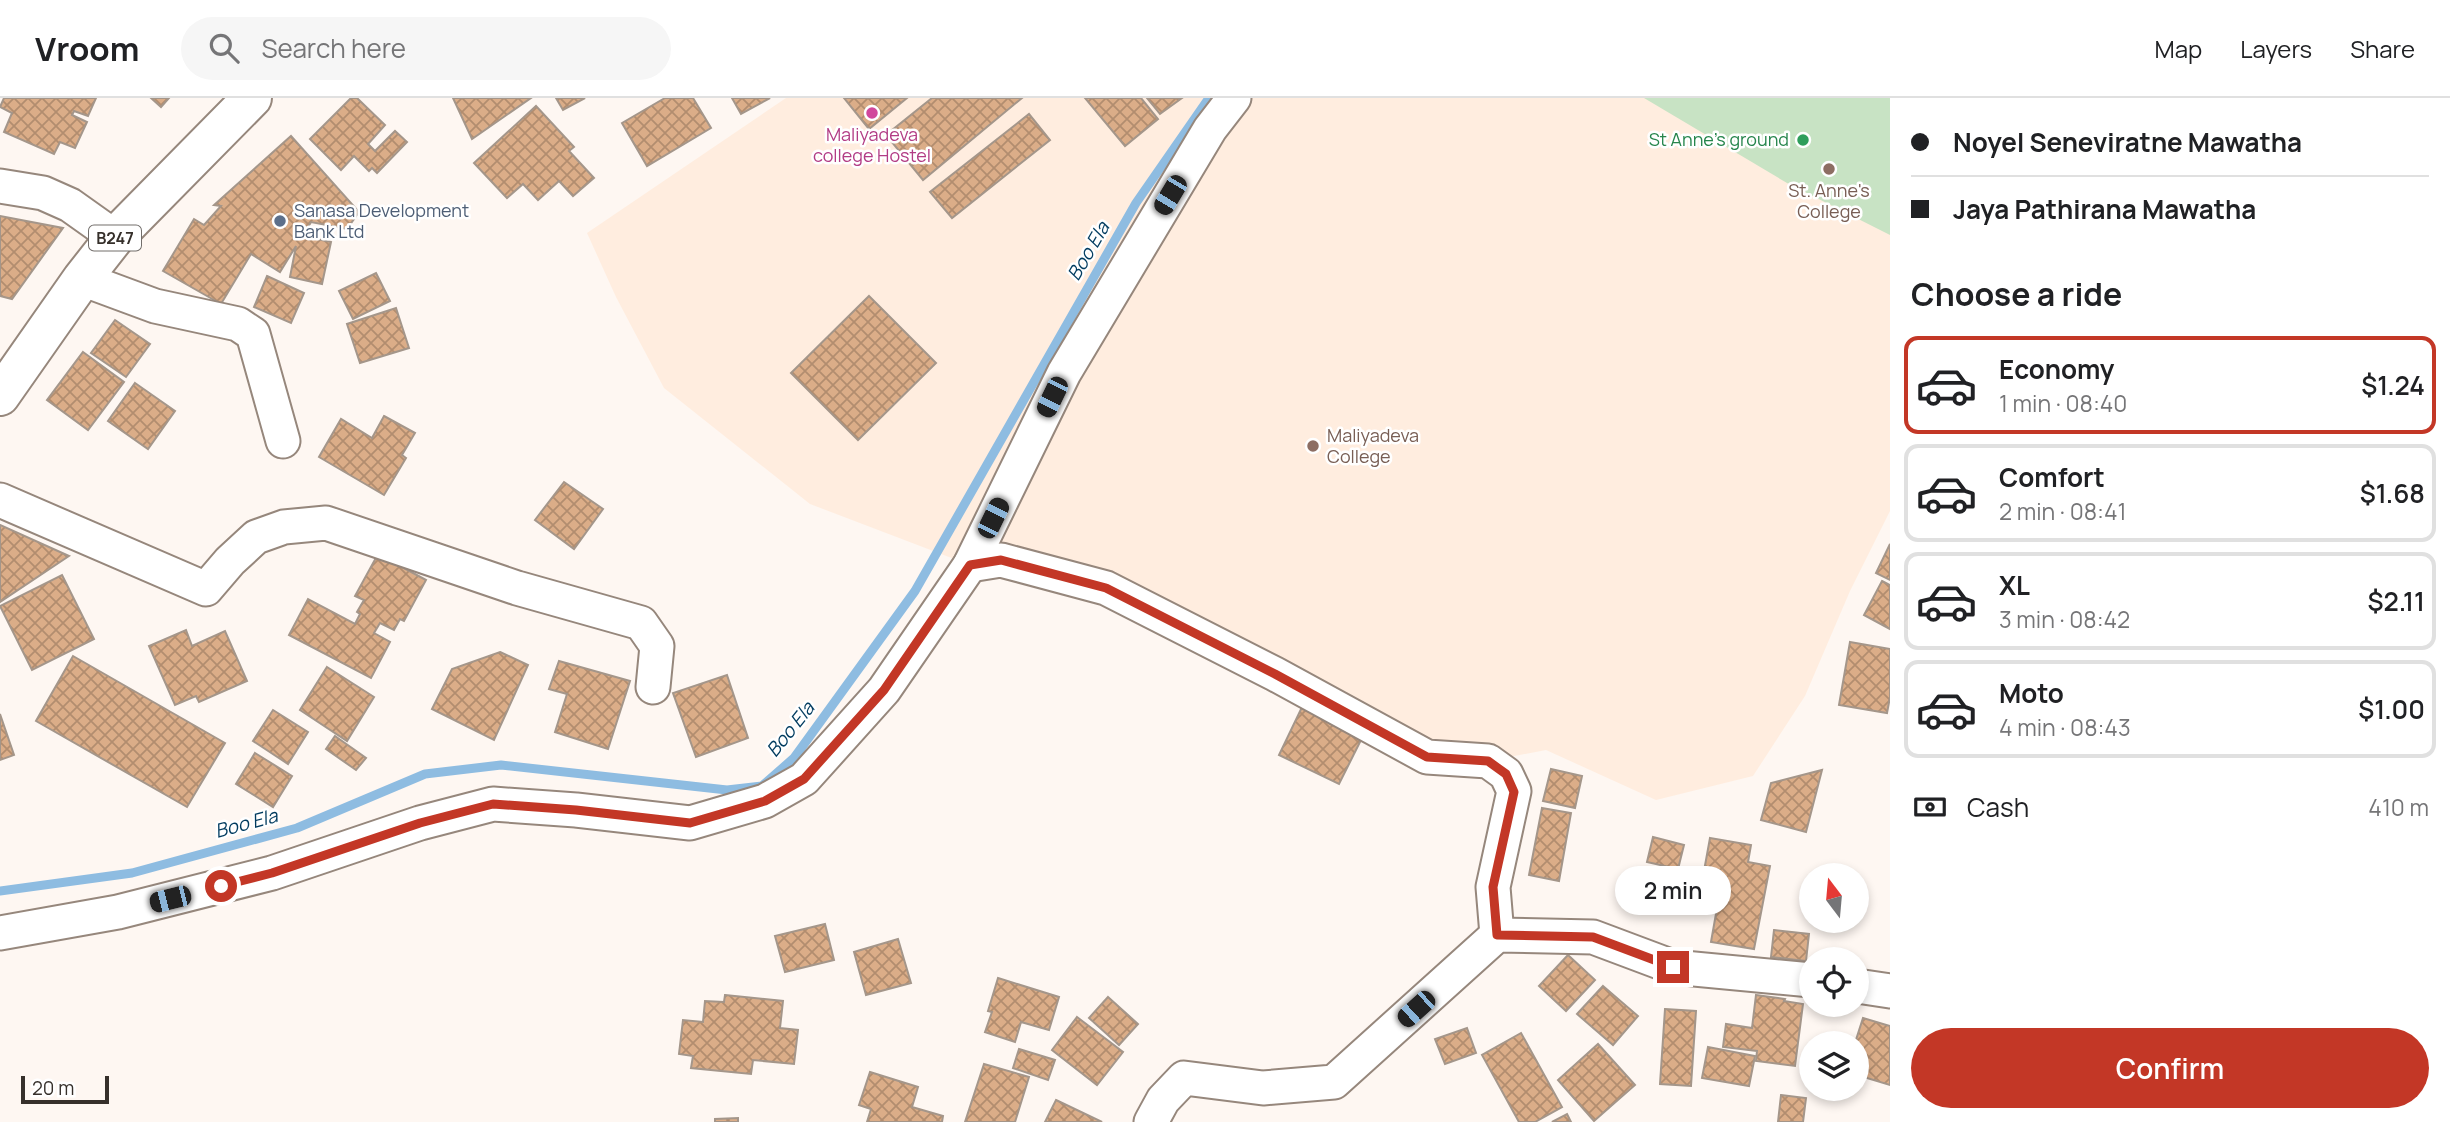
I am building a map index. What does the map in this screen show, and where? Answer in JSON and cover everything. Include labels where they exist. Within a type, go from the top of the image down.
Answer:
[{"type":"main road","name":"B247","points":[[0,396],[82,279],[115,237],[252,98]]},
{"type":"street","points":[[0,933],[118,912],[272,873],[420,823],[493,804],[690,823],[765,801],[804,779],[884,690],[970,565],[1063,373],[1210,129],[1234,98]]},
{"type":"street","points":[[0,186],[43,193],[70,205],[115,237]]},
{"type":"street","points":[[82,279],[155,306],[237,324],[253,334],[283,441]]},
{"type":"street","points":[[0,500],[206,589],[230,561],[256,537],[284,527],[326,523],[517,588],[641,623],[657,646],[653,687]]},
{"type":"street","points":[[970,565],[1001,560],[1106,588],[1275,674],[1427,757],[1488,761],[1506,774],[1514,792],[1493,887],[1497,935]]},
{"type":"street","points":[[1151,1122],[1163,1100],[1184,1078],[1263,1088],[1334,1082],[1497,935],[1593,937],[1673,967],[1799,979]]},
{"type":"street","points":[[1869,988],[1890,991]]},
{"type":"shaded area","name":"Maliyadeva College","points":[[786,98],[1890,98],[1890,511],[1850,591],[1805,696],[1753,776],[1656,800],[1546,750],[1488,761],[1427,757],[1106,588],[970,565],[810,504],[664,388],[616,297],[587,233]]},
{"type":"green space","name":"St Anne's ground","points":[[1644,98],[1890,98],[1890,235],[1787,183]]},
{"type":"building","points":[[4,98],[96,98],[88,116],[74,111],[72,115],[87,122],[75,148],[60,142],[54,154],[4,132],[12,113],[0,107]]},
{"type":"building","points":[[151,98],[169,98],[161,107]]},
{"type":"building","points":[[351,98],[357,98],[385,125],[368,144],[375,151],[395,131],[407,142],[377,173],[372,168],[369,171],[354,156],[341,170],[310,139]]},
{"type":"building","points":[[453,98],[531,98],[472,139]]},
{"type":"building","points":[[556,98],[585,98],[563,110]]},
{"type":"building","points":[[665,98],[693,98],[711,128],[647,166],[622,123]]},
{"type":"building","points":[[732,98],[770,98],[741,114]]},
{"type":"building","name":"Maliyadeva college Hostel","points":[[844,98],[907,98],[869,129]]},
{"type":"building","points":[[932,98],[1022,98],[923,180],[886,135]]},
{"type":"building","points":[[1085,98],[1141,98],[1158,119],[1125,146]]},
{"type":"building","points":[[1147,98],[1182,98],[1160,114]]},
{"type":"building","points":[[536,106],[574,147],[569,151],[594,178],[573,196],[559,181],[538,200],[523,184],[507,198],[474,163]]},
{"type":"building","points":[[1029,114],[1050,140],[952,218],[930,192]]},
{"type":"building","name":"Sanasa Development Bank Ltd","points":[[291,136],[359,212],[347,229],[311,222],[303,236],[331,242],[322,284],[290,277],[296,246],[280,272],[251,254],[221,304],[163,271],[194,219],[204,225],[221,206],[214,205]]},
{"type":"building","points":[[0,216],[63,228],[12,299],[0,296]]},
{"type":"building","points":[[376,273],[390,301],[353,319],[339,291]]},
{"type":"building","points":[[267,276],[304,293],[291,323],[254,307]]},
{"type":"building","points":[[869,296],[936,363],[858,440],[791,373]]},
{"type":"building","points":[[396,308],[409,348],[360,363],[347,324]]},
{"type":"building","points":[[115,320],[150,344],[126,377],[91,353]]},
{"type":"building","points":[[83,352],[124,382],[88,430],[47,400]]},
{"type":"building","points":[[135,383],[175,411],[148,449],[108,421]]},
{"type":"building","points":[[384,416],[415,433],[402,455],[406,458],[384,495],[319,457],[341,419],[372,438]]},
{"type":"building","points":[[564,482],[603,509],[574,549],[535,520]]},
{"type":"building","points":[[0,525],[69,556],[0,602]]},
{"type":"building","points":[[1890,544],[1890,580],[1876,573]]},
{"type":"building","points":[[378,554],[426,580],[404,621],[400,619],[394,630],[380,623],[374,633],[390,642],[371,678],[289,635],[308,599],[355,624],[360,614],[357,612],[364,600],[355,596]]},
{"type":"building","points":[[62,575],[94,639],[32,670],[0,606]]},
{"type":"building","points":[[1882,581],[1890,585],[1890,629],[1864,615]]},
{"type":"building","points":[[186,630],[192,646],[225,631],[247,681],[199,702],[196,696],[175,705],[149,646]]},
{"type":"building","points":[[1850,642],[1890,649],[1890,697],[1887,713],[1839,705]]},
{"type":"building","points":[[500,652],[528,665],[494,740],[432,709],[452,669]]},
{"type":"building","points":[[73,656],[225,743],[187,807],[36,721]]},
{"type":"building","points":[[559,661],[630,681],[608,749],[555,732],[567,694],[549,689]]},
{"type":"building","points":[[327,667],[374,697],[347,741],[300,710]]},
{"type":"building","points":[[727,675],[748,738],[696,757],[673,693]]},
{"type":"building","points":[[1302,707],[1363,736],[1339,784],[1279,755]]},
{"type":"building","points":[[273,710],[308,732],[288,764],[253,741]]},
{"type":"building","points":[[0,714],[14,755],[0,760]]},
{"type":"building","points":[[335,736],[366,758],[356,770],[326,749]]},
{"type":"building","points":[[255,753],[292,776],[273,807],[236,784]]},
{"type":"building","points":[[1551,769],[1582,776],[1575,808],[1543,801]]},
{"type":"building","points":[[1822,770],[1806,832],[1761,820],[1771,783]]},
{"type":"building","points":[[1542,808],[1571,813],[1559,881],[1529,875]]},
{"type":"building","points":[[1653,837],[1684,845],[1678,869],[1647,862]]},
{"type":"building","points":[[1710,838],[1751,845],[1748,862],[1770,866],[1754,949],[1711,942],[1723,874],[1704,871]]},
{"type":"building","points":[[1651,870],[1702,876],[1699,901],[1648,894]]},
{"type":"building","points":[[825,924],[834,960],[785,972],[775,936]]},
{"type":"building","points":[[1774,930],[1809,934],[1808,947],[1799,947],[1799,960],[1771,957]]},
{"type":"building","points":[[898,939],[911,983],[866,995],[854,952]]},
{"type":"building","points":[[1568,955],[1595,980],[1566,1011],[1539,986]]},
{"type":"building","points":[[998,978],[1059,997],[1049,1030],[1021,1022],[1015,1042],[985,1032],[992,1012],[988,1011]]},
{"type":"building","points":[[1603,986],[1638,1016],[1613,1045],[1577,1014]]},
{"type":"building","points":[[725,995],[783,1001],[780,1028],[798,1030],[794,1064],[753,1060],[751,1074],[691,1068],[693,1056],[679,1054],[683,1020],[703,1022],[705,1001],[724,1002]]},
{"type":"building","points":[[1756,995],[1799,1003],[1799,1017],[1801,1017],[1795,1066],[1756,1061],[1757,1051],[1723,1047],[1726,1024],[1752,1028]]},
{"type":"building","points":[[1108,997],[1138,1024],[1119,1045],[1089,1018]]},
{"type":"building","points":[[1665,1009],[1696,1011],[1691,1086],[1660,1084]]},
{"type":"building","points":[[1077,1017],[1123,1052],[1097,1085],[1052,1050]]},
{"type":"building","points":[[1863,1018],[1890,1026],[1890,1085],[1869,1079],[1869,1031],[1859,1031]]},
{"type":"building","points":[[1467,1028],[1476,1053],[1445,1064],[1435,1039]]},
{"type":"building","points":[[1521,1033],[1562,1107],[1535,1122],[1519,1122],[1482,1055]]},
{"type":"building","points":[[1598,1044],[1635,1085],[1594,1121],[1558,1080]]},
{"type":"building","points":[[1708,1047],[1755,1056],[1749,1086],[1702,1078]]},
{"type":"building","points":[[1019,1049],[1055,1060],[1048,1080],[1013,1068]]},
{"type":"building","points":[[984,1064],[1029,1077],[1015,1122],[965,1122]]},
{"type":"building","points":[[870,1072],[918,1087],[912,1107],[943,1116],[942,1122],[867,1122],[871,1109],[859,1105]]},
{"type":"building","points":[[1781,1095],[1799,1097],[1799,1101],[1806,1101],[1803,1122],[1778,1122]]},
{"type":"building","points":[[1056,1100],[1102,1122],[1045,1122]]},
{"type":"building","points":[[1567,1114],[1571,1122],[1552,1122]]},
{"type":"building","points":[[738,1118],[738,1122],[715,1122],[715,1119]]},
{"type":"waterway","name":"Boo Ela","points":[[0,891],[132,873],[297,828],[425,774],[501,765],[727,790],[762,786],[794,758],[915,591],[1136,203],[1209,98]]},
{"type":"place","name":"Maliyadeva college Hostel","points":[[872,113]]},
{"type":"place","name":"St Anne's ground","points":[[1803,140]]},
{"type":"place","name":"St. Anne's College","points":[[1829,169]]},
{"type":"place","name":"Sanasa Development Bank Ltd","points":[[280,221]]},
{"type":"place","name":"Maliyadeva College","points":[[1313,446]]},
{"type":"route","points":[[221,886],[272,873],[420,823],[493,804],[690,823],[765,801],[804,779],[884,690],[970,565],[1001,560],[1106,588],[1275,674],[1427,757],[1488,761],[1506,774],[1514,792],[1493,887],[1497,935],[1593,937],[1673,967]]}]
